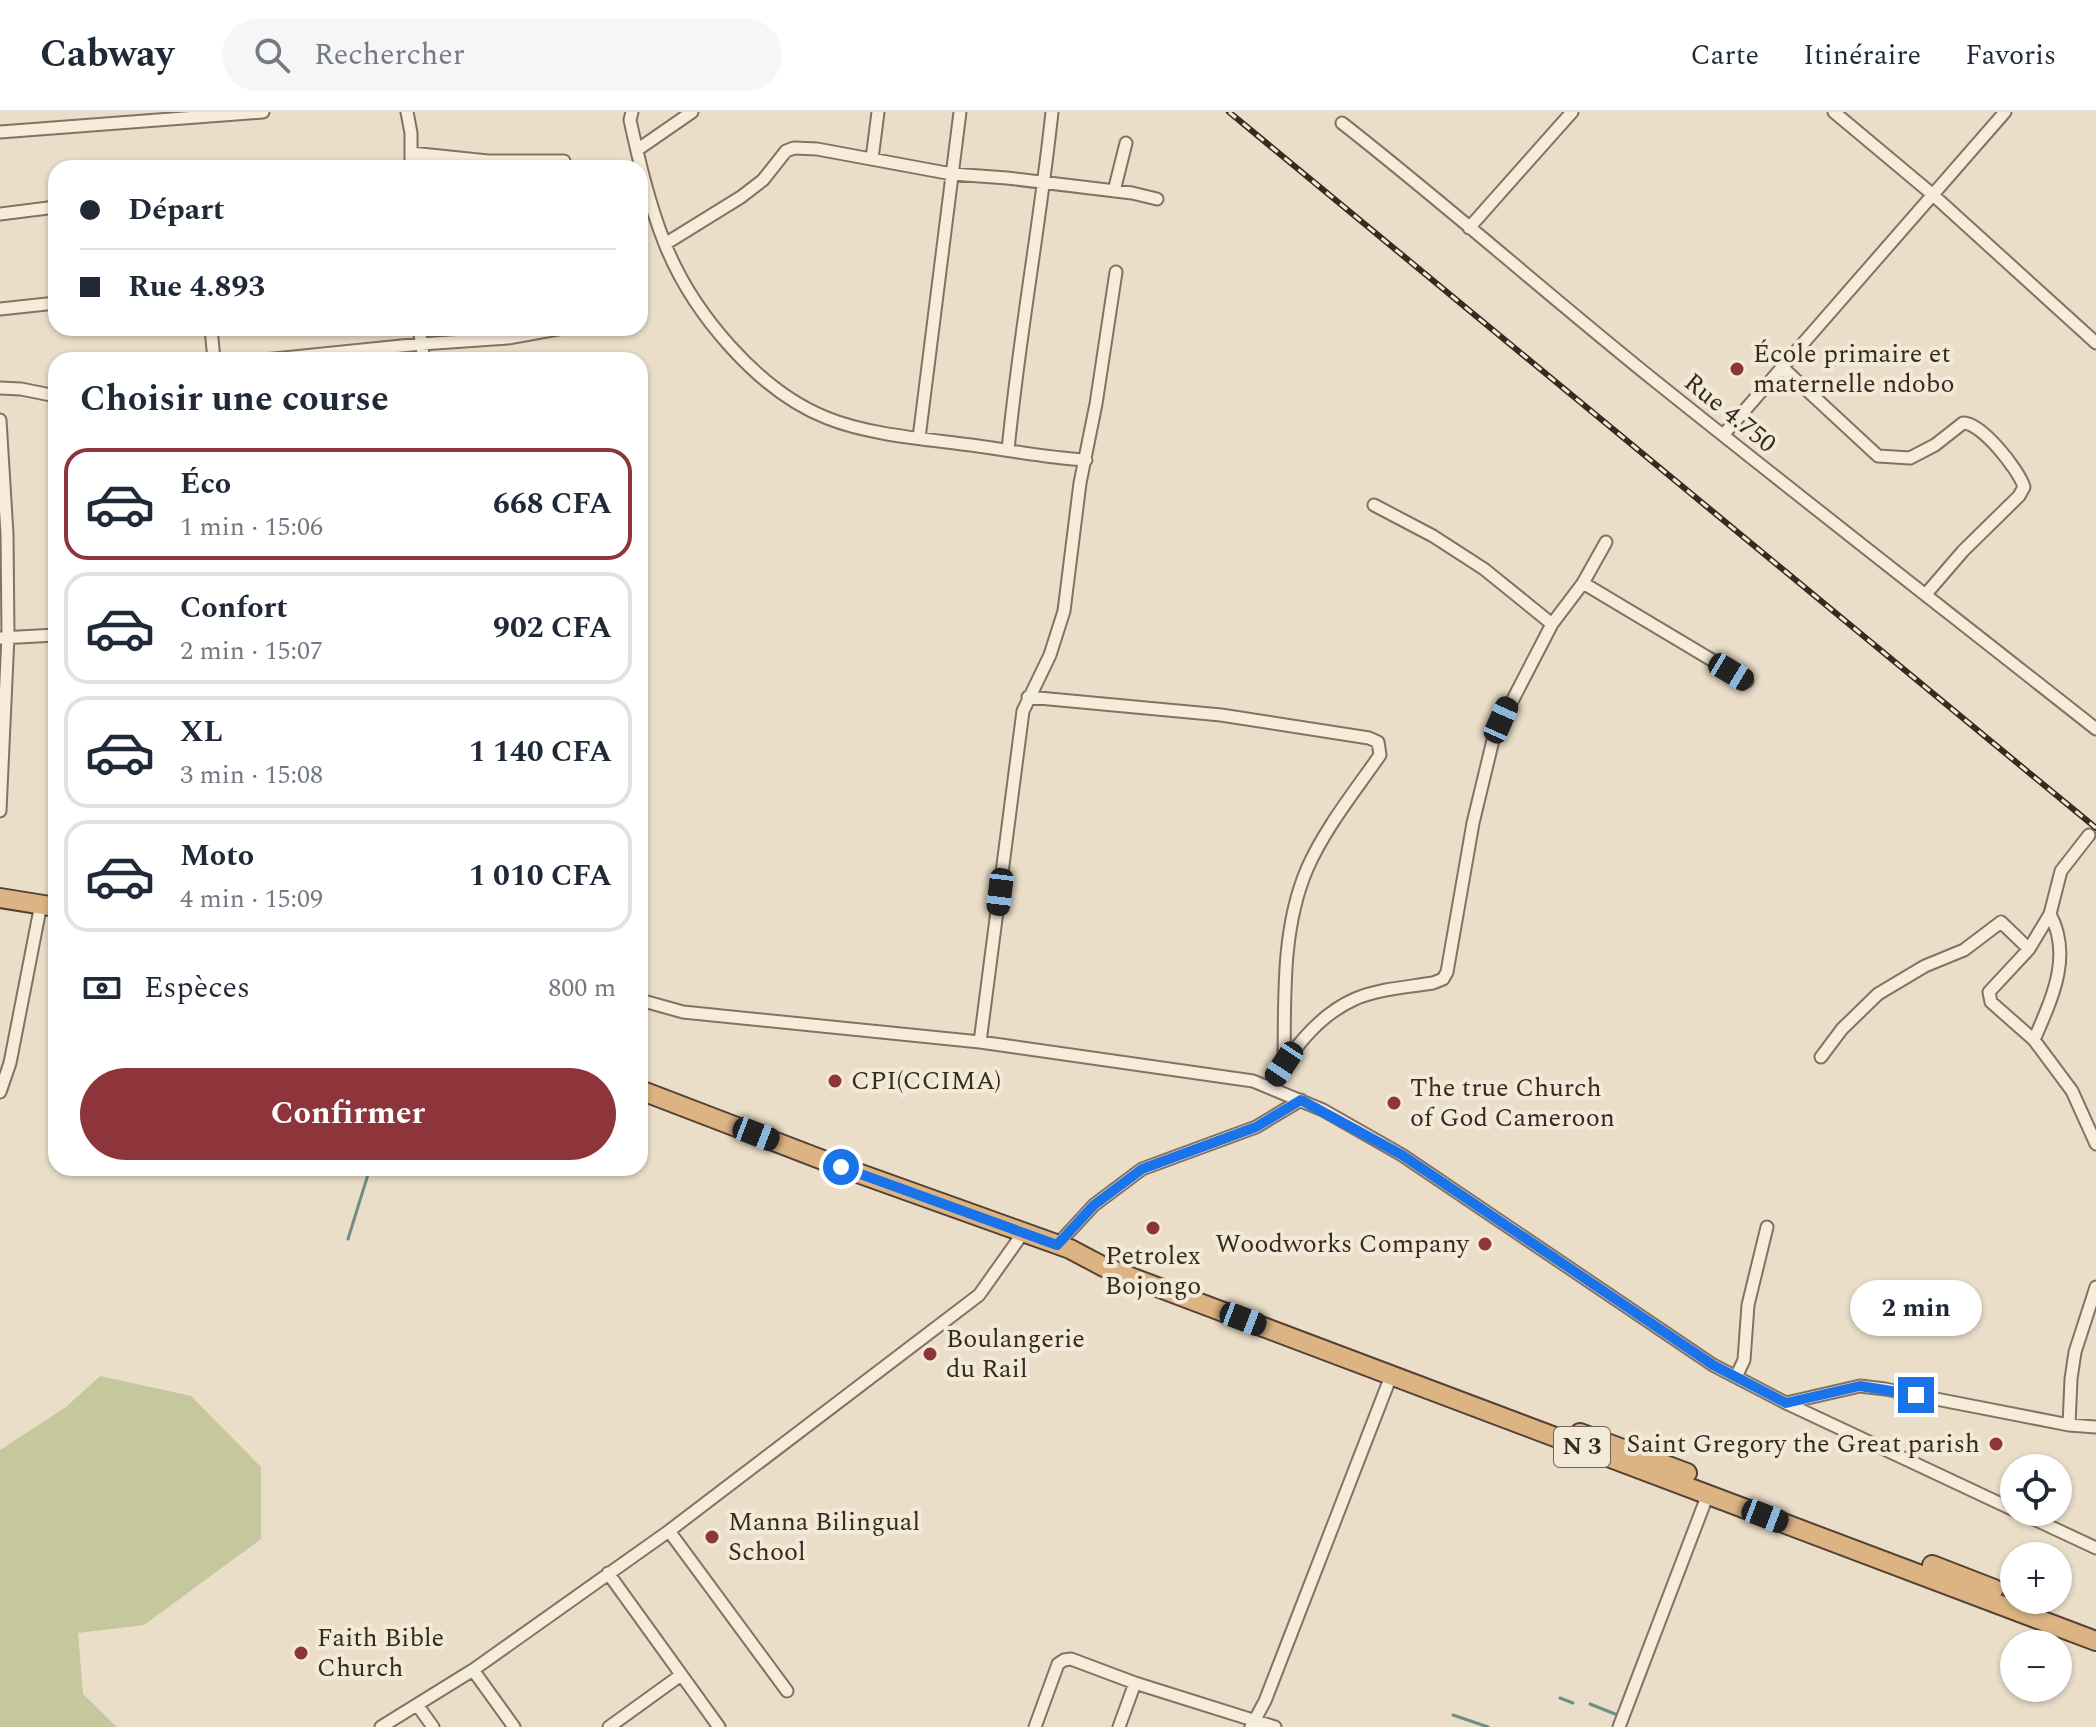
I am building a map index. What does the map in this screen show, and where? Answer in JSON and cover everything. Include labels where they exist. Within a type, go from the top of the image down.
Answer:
[{"type":"highway","points":[[0,898],[48,906]]},
{"type":"highway","points":[[648,1093],[1023,1233]]},
{"type":"highway","name":"N 3","points":[[1023,1233],[1391,1376],[1482,1403],[1884,1554],[2096,1641]]},
{"type":"highway","name":"N 3","points":[[1063,1247],[1086,1249],[1115,1259],[1708,1494],[2000,1592]]},
{"type":"highway","points":[[2060,1614],[2096,1628]]},
{"type":"street","points":[[0,132],[263,112]]},
{"type":"street","points":[[407,112],[411,160]]},
{"type":"street","points":[[632,112],[630,120],[640,160]]},
{"type":"street","points":[[637,150],[692,112]]},
{"type":"street","points":[[872,159],[878,112]]},
{"type":"street","points":[[919,438],[960,112]]},
{"type":"street","points":[[1008,450],[1015,371],[1052,112]]},
{"type":"street","points":[[1469,228],[1572,112]]},
{"type":"street","points":[[1834,112],[1932,194],[2096,343]]},
{"type":"street","points":[[1724,434],[2005,112]]},
{"type":"street","name":"Rue 4.750","points":[[1342,123],[1838,529],[1926,594],[2096,729]]},
{"type":"street","points":[[1114,191],[1126,143]]},
{"type":"street","points":[[665,244],[741,197],[763,180],[789,150],[817,149],[952,174],[1114,191],[1157,199]]},
{"type":"street","points":[[411,153],[478,160]]},
{"type":"street","points":[[648,187],[665,244],[685,286],[716,327],[769,385],[798,405],[830,420],[919,438],[1086,460]]},
{"type":"street","points":[[0,214],[48,208]]},
{"type":"street","points":[[980,1042],[1023,711],[1050,655],[1064,611],[1116,272]]},
{"type":"street","points":[[0,309],[48,304]]},
{"type":"street","points":[[420,336],[422,352]]},
{"type":"street","points":[[342,352],[519,336]]},
{"type":"street","points":[[1783,368],[1878,456],[1910,458],[1935,445],[1963,423],[1969,423],[1975,425],[1997,448],[2020,478],[2024,487],[2019,496],[1963,551],[1926,594]]},
{"type":"street","points":[[0,388],[48,394]]},
{"type":"street","points":[[0,420],[7,534],[0,811]]},
{"type":"street","points":[[1374,505],[1433,536],[1484,569],[1552,624]]},
{"type":"street","points":[[1269,1086],[1298,1043],[1330,1014],[1355,999],[1443,979],[1447,972],[1473,823],[1494,736],[1552,624],[1583,583],[1606,542]]},
{"type":"street","points":[[1583,583],[1747,681]]},
{"type":"street","points":[[4,637],[48,635]]},
{"type":"street","points":[[1028,697],[1221,715],[1369,738],[1378,742],[1380,755],[1338,816],[1308,867],[1297,895],[1286,969],[1284,1064]]},
{"type":"street","points":[[2089,835],[2061,871],[2050,914],[2029,949],[1989,992],[1989,997],[2034,1040],[2072,1091],[2096,1144]]},
{"type":"street","points":[[0,1092],[10,1063],[48,906]]},
{"type":"street","points":[[2034,1040],[2058,982],[2061,941],[2050,914]]},
{"type":"street","points":[[1821,1057],[1842,1029],[1878,994],[1925,966],[1964,950],[2001,922],[2029,949]]},
{"type":"street","points":[[648,1002],[683,1012],[980,1042],[1253,1081],[1269,1086],[1402,1155],[1599,1290],[1736,1377],[2000,1503]]},
{"type":"street","points":[[1063,1247],[1094,1205],[1142,1169],[1256,1127],[1301,1100]]},
{"type":"street","points":[[1736,1377],[1744,1360],[1748,1305],[1767,1227]]},
{"type":"street","points":[[381,1727],[473,1670],[669,1531],[979,1295],[1023,1233]]},
{"type":"street","points":[[2069,1425],[2075,1352],[2096,1287]]},
{"type":"street","points":[[1253,1724],[1265,1701],[1391,1376]]},
{"type":"street","points":[[1786,1403],[1860,1386],[2069,1425],[2096,1427]]},
{"type":"street","points":[[1619,1727],[1708,1494]]},
{"type":"street","points":[[2049,1526],[2096,1548]]},
{"type":"street","points":[[669,1531],[787,1691]]},
{"type":"street","points":[[608,1573],[719,1727]]},
{"type":"street","points":[[1035,1727],[1058,1664],[1071,1659],[1253,1724],[1275,1727]]},
{"type":"street","points":[[473,1670],[514,1727]]},
{"type":"street","points":[[609,1727],[681,1675]]},
{"type":"street","points":[[1119,1727],[1135,1683]]},
{"type":"street","points":[[418,1706],[433,1727]]},
{"type":"green space","points":[[100,1376],[191,1396],[261,1467],[261,1539],[144,1625],[78,1633],[83,1694],[117,1727],[0,1727],[0,1450],[66,1407]]},
{"type":"waterway","points":[[348,1239],[368,1176]]},
{"type":"waterway","points":[[1560,1698],[1573,1703]]},
{"type":"waterway","points":[[1590,1704],[1615,1714]]},
{"type":"waterway","points":[[1453,1715],[1488,1727]]},
{"type":"railway","points":[[1229,112],[2096,828]]},
{"type":"place","name":"École primaire et maternelle ndobo","points":[[1737,369]]},
{"type":"place","name":"CPI(CCIMA)","points":[[835,1081]]},
{"type":"place","name":"The true Church of God Cameroon","points":[[1394,1103]]},
{"type":"place","name":"Petrolex Bojongo","points":[[1153,1228]]},
{"type":"place","name":"Woodworks Company","points":[[1485,1244]]},
{"type":"place","name":"Boulangerie du Rail","points":[[930,1354]]},
{"type":"place","name":"Saint Gregory the Great parish","points":[[1996,1444]]},
{"type":"place","name":"Manna Bilingual School","points":[[712,1537]]},
{"type":"place","name":"Faith Bible Church","points":[[301,1653]]},
{"type":"route","points":[[841,1167],[1057,1245],[1094,1205],[1142,1169],[1256,1127],[1301,1100],[1402,1155],[1713,1365],[1786,1403],[1860,1386],[1916,1395]]}]
